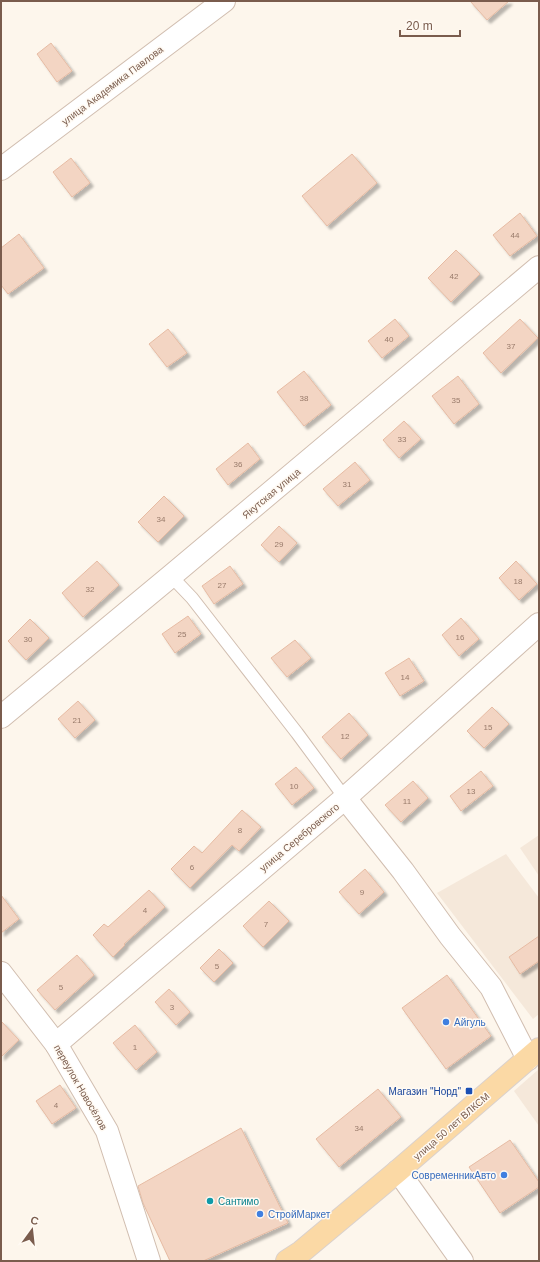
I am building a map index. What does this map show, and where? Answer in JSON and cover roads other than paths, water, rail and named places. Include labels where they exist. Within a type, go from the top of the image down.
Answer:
[{"type":"main road","name":"улица 50 лет ВЛКСМ","points":[[287,1261],[301,1252],[398,1171],[534,1054]]},
{"type":"street","name":"улица Академика Павлова","points":[[1,169],[224,1]]},
{"type":"street","name":"Якутская улица","points":[[1,717],[172,576],[539,267]]},
{"type":"street","name":"улица Серебровского","points":[[56,1044],[345,798],[539,624]]},
{"type":"street","points":[[345,798],[403,871],[450,936],[491,987],[534,1054]]},
{"type":"street","name":"переулок Новосёлов","points":[[1,973],[56,1044],[107,1131],[149,1261]]},
{"type":"street","points":[[398,1171],[462,1261]]},
{"type":"lane","points":[[172,576],[192,598],[345,798]]},
{"type":"place","name":"Айгуль","points":[[446,1022]]},
{"type":"place","name":"Магазин \"Норд\"","points":[[469,1091]]},
{"type":"place","name":"СовременникАвто","points":[[504,1175]]},
{"type":"place","name":"Сантимо","points":[[210,1201]]},
{"type":"place","name":"СтройМаркет","points":[[260,1214]]}]
